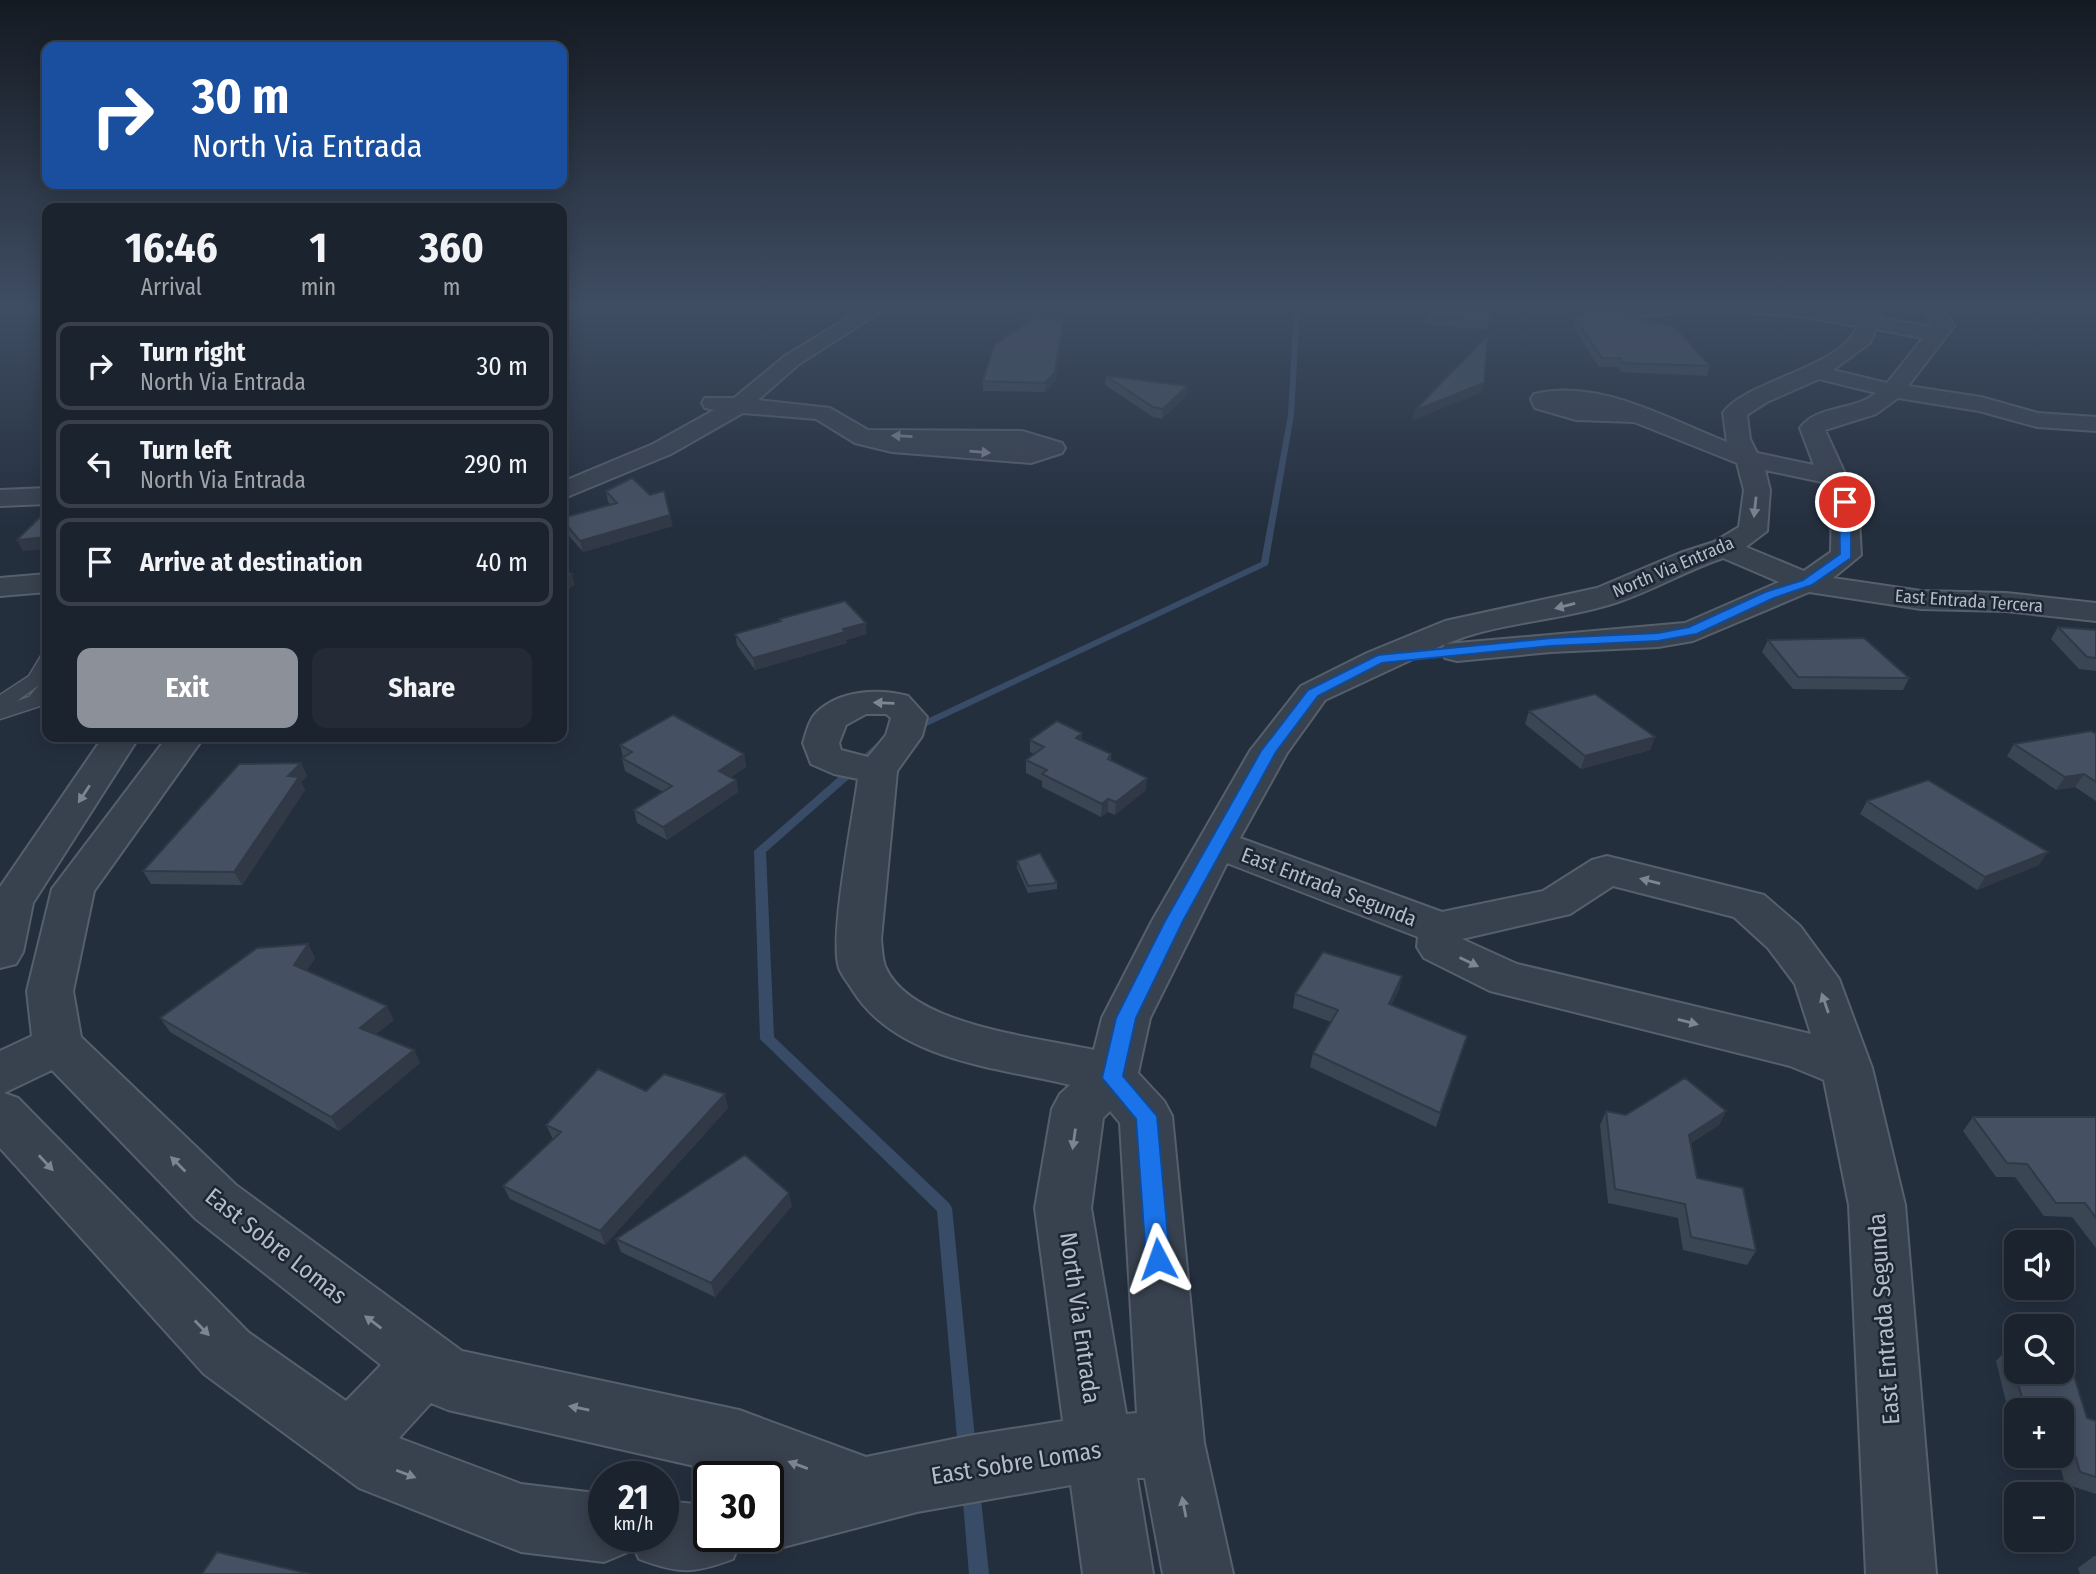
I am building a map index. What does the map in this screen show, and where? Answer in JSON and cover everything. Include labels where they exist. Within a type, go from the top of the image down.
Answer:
[{"type":"street","points":[[567,474],[713,403],[738,380]]},
{"type":"street","points":[[567,489],[662,449],[738,406],[768,380]]},
{"type":"street","name":"North Via Entrada","points":[[1118,1574],[1063,1208],[1078,1108],[1112,1078],[1126,1018],[1174,921],[1269,751],[1313,693],[1378,660],[1456,628],[1538,613],[1608,595],[1690,558],[1724,548],[1753,531],[1757,490],[1751,467],[1738,439],[1735,414],[1759,397],[1797,380]]},
{"type":"street","points":[[1851,380],[1894,391],[1981,404],[2037,420],[2096,424]]},
{"type":"street","name":"North Via Entrada","points":[[1378,660],[1551,642],[1658,637],[1693,631],[1770,595],[1807,583],[1846,555],[1845,502],[1818,448],[1812,428],[1827,418],[1868,409],[1894,391],[1900,380]]},
{"type":"street","points":[[1981,404],[2043,399],[2096,405]]},
{"type":"street","points":[[713,403],[822,413],[864,438],[892,445],[951,443]]},
{"type":"street","points":[[1634,415],[1745,458],[1831,476]]},
{"type":"street","points":[[7,500],[42,496]]},
{"type":"street","name":"East Entrada Tercera","points":[[1724,548],[1807,583],[1922,600],[2006,602],[2096,612]]},
{"type":"street","points":[[0,587],[42,583]]},
{"type":"street","points":[[0,952],[12,902],[118,742]]},
{"type":"street","points":[[0,1074],[58,1045],[50,991],[73,889],[182,742]]},
{"type":"street","points":[[878,770],[859,939],[862,968],[882,998],[908,1020],[941,1035],[1093,1070],[1112,1078],[1146,1116],[1171,1443],[1198,1574]]},
{"type":"street","name":"East Entrada Segunda","points":[[1218,845],[1440,929],[1555,903],[1607,870],[1749,906],[1784,937],[1816,979],[1847,1068],[1877,1205],[1901,1574]]},
{"type":"street","name":"East Entrada Segunda","points":[[1440,929],[1440,947],[1506,979],[1800,1049],[1847,1068]]},
{"type":"street","name":"East Sobre Lomas","points":[[58,1045],[216,1202],[448,1379],[739,1443],[862,1489]]},
{"type":"street","points":[[0,1112],[226,1353],[382,1465],[521,1518],[588,1526]]},
{"type":"street","points":[[351,1443],[426,1363]]},
{"type":"street","name":"East Sobre Lomas","points":[[784,1512],[862,1489],[1099,1448],[1171,1443]]},
{"type":"lane","points":[[0,704],[42,685]]},
{"type":"lane","points":[[0,713],[36,701],[42,687]]},
{"type":"building","points":[[983,380],[1047,380],[1045,383]]},
{"type":"building","points":[[1113,380],[1142,380],[1187,386],[1163,409],[1153,407]]},
{"type":"building","points":[[1444,380],[1484,380],[1484,383],[1414,411]]},
{"type":"building","points":[[632,478],[650,495],[664,491],[670,515],[580,541],[567,526],[567,517],[617,503],[606,491]]},
{"type":"building","points":[[42,515],[42,538],[17,540]]},
{"type":"building","points":[[845,601],[866,623],[843,629],[845,632],[753,658],[735,634],[781,621],[779,619]]},
{"type":"building","points":[[2058,627],[2096,630],[2096,658],[2087,657]]},
{"type":"building","points":[[1864,638],[1909,678],[1798,677],[1768,640]]},
{"type":"building","points":[[1595,694],[1655,737],[1585,756],[1529,711]]},
{"type":"building","points":[[673,715],[744,754],[719,771],[736,780],[663,827],[634,810],[672,786],[622,758],[632,752],[620,745]]},
{"type":"building","points":[[1057,721],[1082,733],[1076,738],[1111,754],[1108,759],[1147,778],[1116,802],[1108,799],[1102,804],[1042,774],[1047,770],[1026,760],[1044,747],[1030,740]]},
{"type":"building","points":[[2091,731],[2096,734],[2096,782],[2084,774],[2065,777],[2014,744]]},
{"type":"building","points":[[301,763],[288,776],[299,777],[234,872],[143,871],[239,764]]},
{"type":"building","points":[[1928,780],[2048,852],[1985,877],[1867,801]]},
{"type":"building","points":[[1040,853],[1057,883],[1028,886],[1017,861]]},
{"type":"building","points":[[308,944],[294,965],[387,1006],[360,1028],[414,1050],[331,1117],[160,1018],[257,948]]},
{"type":"building","points":[[1323,952],[1402,976],[1389,1004],[1467,1036],[1440,1113],[1313,1053],[1338,1010],[1295,994]]},
{"type":"building","points":[[598,1069],[646,1091],[664,1074],[725,1094],[600,1231],[503,1186],[561,1132],[546,1125]]},
{"type":"building","points":[[1685,1078],[1726,1111],[1689,1135],[1697,1178],[1743,1188],[1756,1251],[1691,1237],[1685,1204],[1615,1189],[1606,1111],[1626,1115]]},
{"type":"building","points":[[1973,1117],[2096,1117],[2096,1218],[2085,1203],[2056,1203],[2027,1164],[2007,1163]]},
{"type":"building","points":[[745,1155],[789,1193],[711,1283],[616,1239]]},
{"type":"building","points":[[2074,1376],[2087,1418],[2096,1421],[2096,1477],[2080,1472],[2074,1451],[2074,1398],[2022,1398],[2018,1384],[2074,1384]]},
{"type":"building","points":[[217,1552],[310,1574],[202,1574]]},
{"type":"waterway","points":[[913,729],[1265,563],[1291,415],[1293,380]]},
{"type":"waterway","points":[[880,746],[760,851],[767,1039],[944,1208],[967,1449]]},
{"type":"waterway","points":[[971,1490],[979,1574]]},
{"type":"route","points":[[1158,1259],[1146,1116],[1112,1078],[1126,1018],[1174,921],[1269,751],[1313,693],[1378,660],[1551,642],[1658,637],[1693,631],[1770,595],[1807,583],[1846,555],[1845,502]]}]
